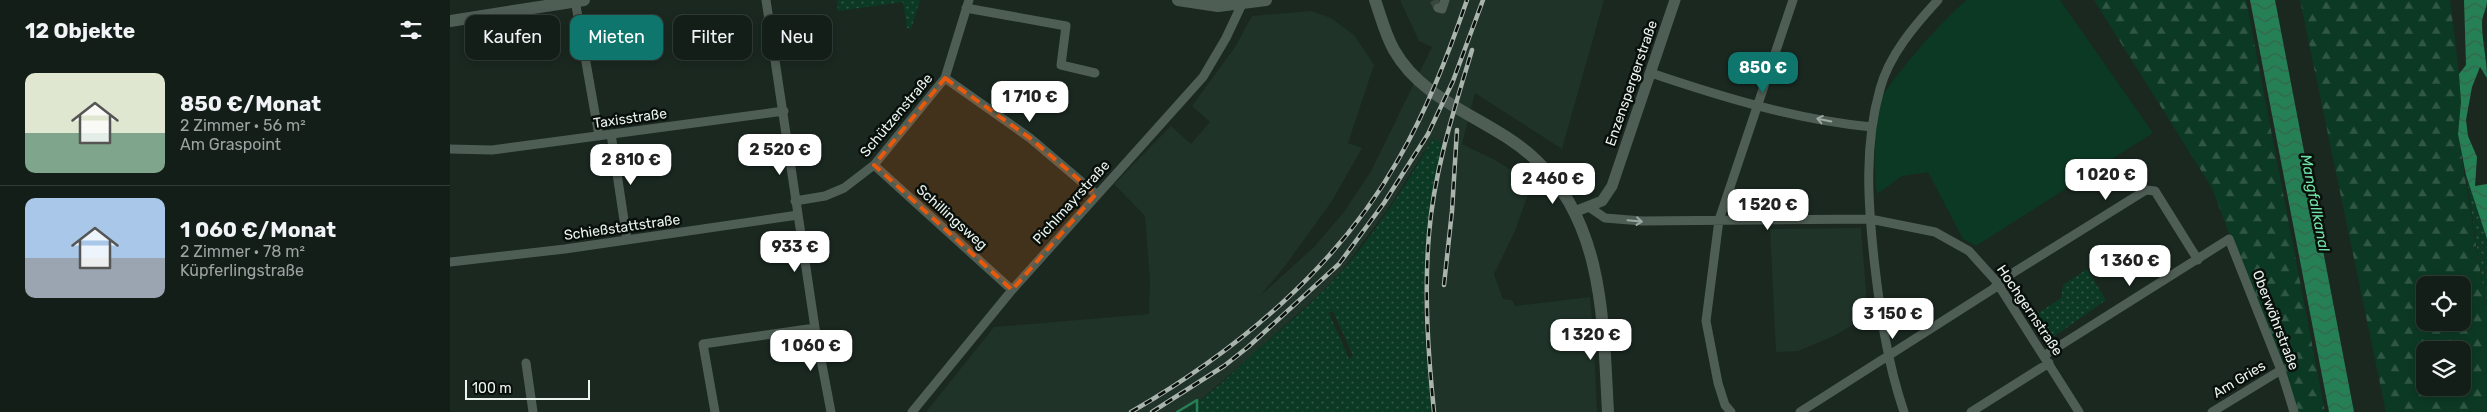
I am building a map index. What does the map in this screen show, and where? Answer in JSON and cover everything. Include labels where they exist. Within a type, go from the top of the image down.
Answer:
[{"type":"main road","points":[[450,21],[578,0]]},
{"type":"main road","points":[[1178,0],[1218,6],[1266,0]]},
{"type":"main road","points":[[1375,0],[1394,50],[1409,71],[1430,91],[1518,145],[1537,160],[1556,182],[1574,212],[1586,238],[1598,279],[1602,308],[1608,412]]},
{"type":"street","points":[[578,0],[599,136]]},
{"type":"street","points":[[766,0],[815,328],[831,412]]},
{"type":"street","points":[[1438,8],[1442,9],[1445,0]]},
{"type":"street","name":"Enzenspergerstraße","points":[[1574,212],[1602,201],[1612,186],[1675,0]]},
{"type":"street","points":[[1731,412],[1725,405],[1718,383],[1706,322],[1719,220],[1793,0]]},
{"type":"street","points":[[1904,412],[1888,358],[1880,317],[1868,193],[1872,128],[1880,88],[1894,58],[1912,30],[1938,0]]},
{"type":"street","name":"Pichlmayrstraße","points":[[912,412],[1012,290],[1096,194],[1203,77],[1226,38],[1242,2]]},
{"type":"street","points":[[968,4],[1066,26],[1061,64],[1095,72]]},
{"type":"street","name":"Schützenstraße","points":[[795,200],[826,196],[837,191],[874,165],[945,78],[968,4]]},
{"type":"street","points":[[1651,73],[1757,105],[1823,120],[1872,128]]},
{"type":"street","points":[[945,78],[1030,138],[1096,194]]},
{"type":"street","name":"Taxisstraße","points":[[450,149],[492,150],[784,111]]},
{"type":"street","points":[[612,134],[627,240]]},
{"type":"street","name":"Schillingsweg","points":[[874,165],[1012,290]]},
{"type":"street","points":[[1800,412],[1888,358],[2003,279],[2146,190],[2155,191],[2198,260],[2047,359],[1971,412]]},
{"type":"street","name":"Hochgernstraße","points":[[1589,207],[1605,218],[1642,221],[1870,219],[1935,232],[1968,251],[1998,284],[2079,412]]},
{"type":"street","name":"Schießstattstraße","points":[[450,262],[518,256],[798,215]]},
{"type":"street","name":"Oberwöhrstraße","points":[[2198,260],[2229,239],[2281,370],[2294,412]]},
{"type":"street","points":[[714,412],[703,344],[815,328]]},
{"type":"street","points":[[526,363],[533,412]]},
{"type":"street","name":"Am Gries","points":[[2212,412],[2281,370]]},
{"type":"highlighted area","points":[[945,78],[1030,138],[1096,194],[1012,290],[874,165]]},
{"type":"shaded area","points":[[1400,0],[1604,0],[1562,149],[1475,93],[1462,144],[1495,160],[1532,183],[1515,231],[1494,274],[1503,299],[1512,300],[1515,306],[1590,297],[1597,412],[1432,412],[1425,321],[1433,138],[1390,206],[1343,269],[1324,290],[1195,405],[1183,412],[926,412],[994,327],[1149,314],[1150,281],[1145,216],[1114,184],[1171,126],[1191,144],[1210,122],[1192,106],[1235,47],[1252,16],[1311,11],[1331,18],[1354,35],[1374,65],[1348,143],[1362,148],[1332,201],[1285,266],[1260,296],[1314,247],[1344,212],[1371,171],[1432,47],[1419,41]]},
{"type":"shaded area","points":[[1861,228],[1868,316],[1834,336],[1798,351],[1776,352],[1770,229]]},
{"type":"green space","points":[[837,0],[920,0],[911,29],[907,28],[903,2],[838,11]]},
{"type":"green space","points":[[1967,0],[2060,0],[2153,133],[1976,246],[1963,239],[1928,172],[1902,176],[1877,194],[1875,163],[1876,113],[1883,96],[1918,50],[1946,19]]},
{"type":"green space","points":[[2094,0],[2246,0],[2325,412],[2297,412],[2212,188]]},
{"type":"green space","points":[[2300,0],[2450,0],[2461,102],[2458,134],[2487,313],[2487,412],[2386,412]]},
{"type":"green space","points":[[1433,138],[1442,144],[1429,227],[1424,295],[1432,412],[1183,412],[1203,399],[1308,306],[1340,273],[1397,198]],"holes":[[[1333,311],[1353,356],[1349,359],[1329,313]]]},
{"type":"green space","points":[[2466,175],[2487,239],[2487,313]]},
{"type":"green space","points":[[2087,269],[2106,300],[2045,343],[2031,318],[2061,298],[2063,285]]},
{"type":"water","points":[[2250,0],[2275,0],[2354,412],[2329,412]]},
{"type":"water","points":[[2464,0],[2487,0],[2482,23],[2487,78],[2480,67],[2472,87],[2466,120],[2468,136],[2477,157],[2475,186],[2487,184],[2487,239],[2466,175],[2458,134],[2461,102],[2459,74],[2466,65]]},
{"type":"waterway","points":[[1177,412],[1197,400],[1197,412]]},
{"type":"tunnel","points":[[1434,0],[1438,8]]},
{"type":"railway","points":[[1131,412],[1209,362],[1246,334],[1315,271],[1345,236],[1373,199],[1409,141],[1436,82],[1467,0]]},
{"type":"railway","points":[[1152,412],[1224,366],[1248,347],[1339,264],[1384,203],[1428,134],[1453,81],[1483,0]]},
{"type":"railway","points":[[1434,412],[1427,323],[1429,234],[1440,164],[1472,50]]},
{"type":"railway","points":[[1444,285],[1452,211],[1457,130]]},
{"type":"water label","name":"Mangfallkanal","points":[[2315,203]]}]
